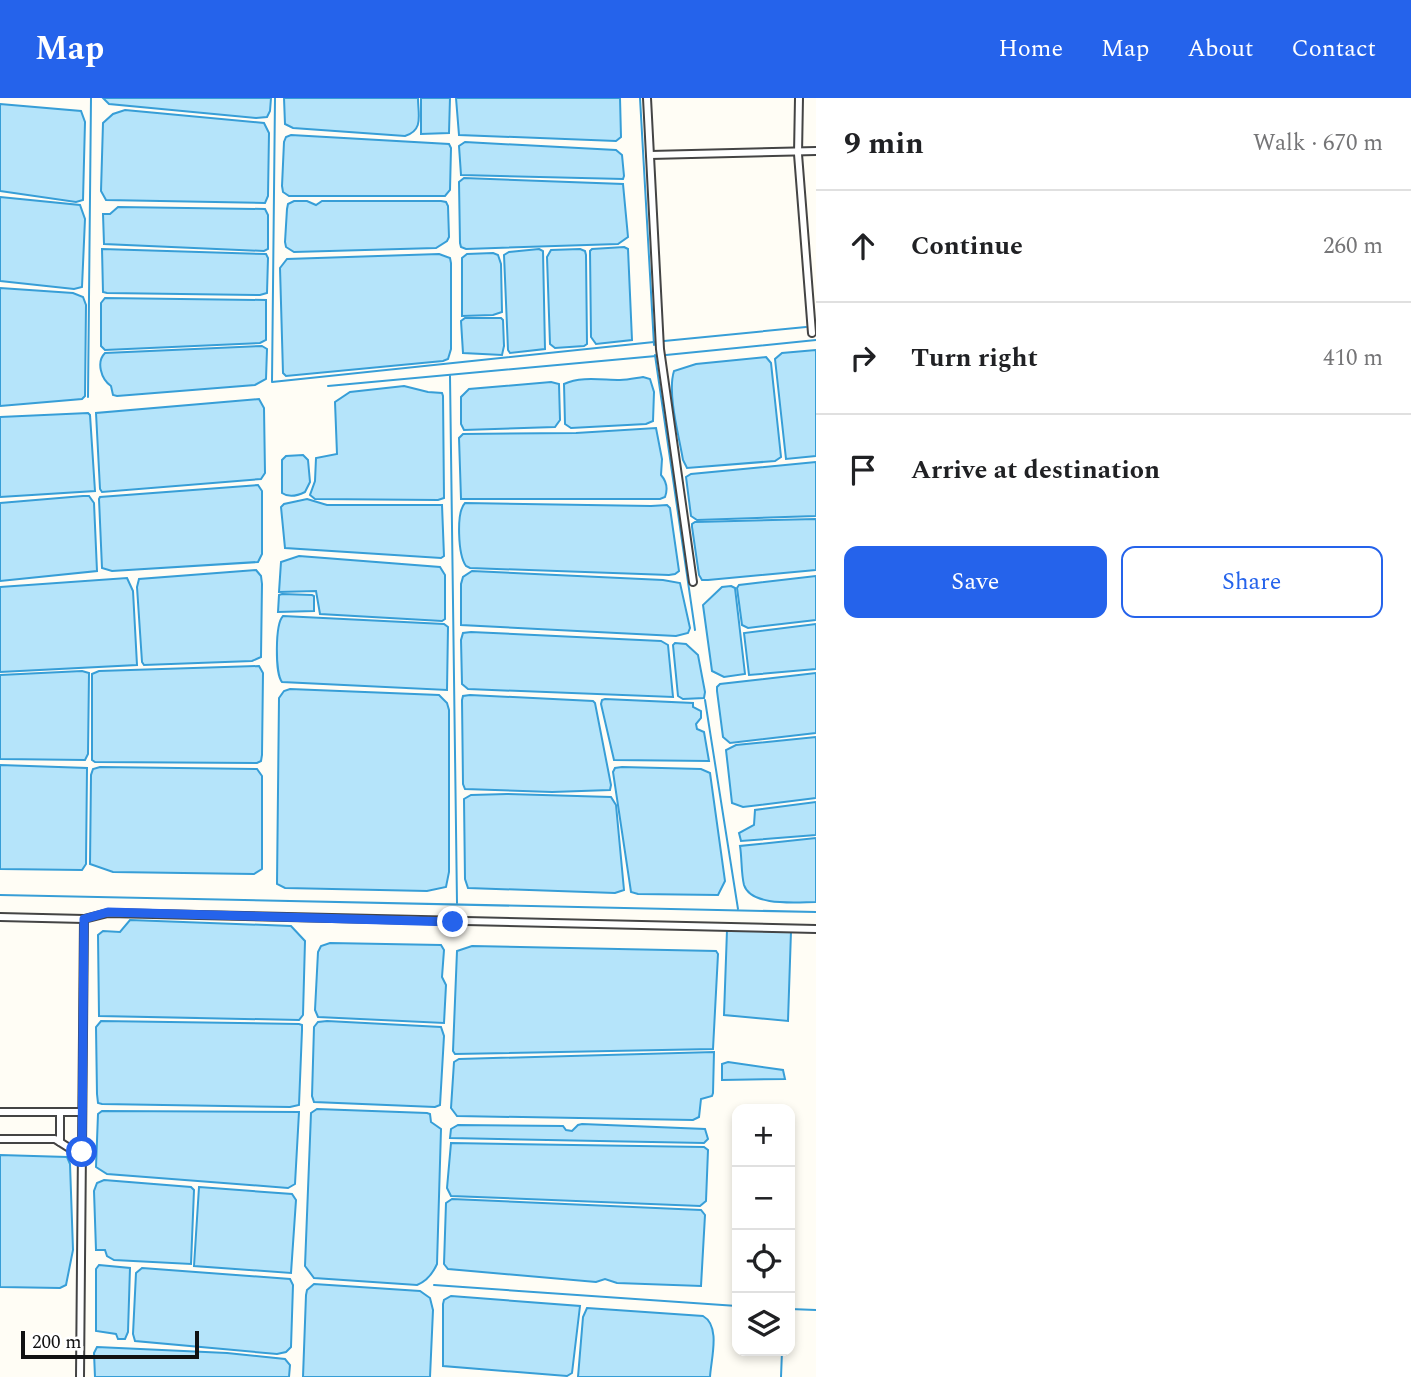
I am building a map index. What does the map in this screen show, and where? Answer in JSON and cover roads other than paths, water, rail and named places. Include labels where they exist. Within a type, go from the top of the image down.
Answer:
[{"type":"street","points":[[647,98],[660,349],[693,582]]},
{"type":"street","points":[[799,98],[798,150],[812,333]]},
{"type":"street","points":[[650,155],[816,151]]},
{"type":"street","points":[[0,917],[84,919],[108,912],[816,929]]},
{"type":"street","points":[[80,1377],[84,919]]},
{"type":"street","points":[[0,1112],[82,1112]]},
{"type":"street","points":[[60,1112],[60,1142]]},
{"type":"street","points":[[0,1139],[55,1139],[74,1151],[82,1152]]},
{"type":"water","points":[[103,98],[271,98],[267,117],[256,118],[109,104]]},
{"type":"water","points":[[284,98],[418,98],[419,121],[415,130],[405,136],[293,128],[285,124]]},
{"type":"water","points":[[421,98],[450,98],[449,133],[421,134]]},
{"type":"water","points":[[456,98],[620,98],[621,137],[616,141],[459,135]]},
{"type":"water","points":[[0,104],[81,111],[85,122],[83,200],[76,202],[0,191]]},
{"type":"water","points":[[125,110],[264,123],[269,133],[268,196],[265,203],[106,200],[101,191],[103,123],[113,114]]},
{"type":"water","points":[[291,135],[449,144],[450,190],[445,196],[289,196],[283,192],[282,186],[284,142],[286,137]]},
{"type":"water","points":[[465,142],[616,150],[622,155],[624,176],[623,179],[461,175],[459,146]]},
{"type":"water","points":[[464,178],[623,184],[628,237],[618,244],[466,249],[461,247],[460,243],[459,182]]},
{"type":"water","points":[[0,197],[80,205],[85,219],[82,287],[74,289],[0,281]]},
{"type":"water","points":[[307,201],[316,205],[322,201],[446,202],[449,237],[436,248],[294,252],[286,247],[285,242],[288,204]]},
{"type":"water","points":[[118,207],[265,209],[268,215],[268,249],[264,251],[104,244],[103,214],[110,214]]},
{"type":"water","points":[[624,247],[628,249],[632,340],[596,344],[591,337],[590,251]]},
{"type":"water","points":[[102,249],[266,254],[267,293],[103,292]]},
{"type":"water","points":[[539,249],[543,251],[545,349],[510,353],[504,255],[509,252]]},
{"type":"water","points":[[551,250],[585,251],[586,255],[587,344],[555,348],[550,344],[547,257]]},
{"type":"water","points":[[439,254],[450,258],[451,263],[451,349],[448,359],[286,376],[283,373],[280,268],[287,259]]},
{"type":"water","points":[[467,254],[498,255],[501,264],[502,312],[462,316],[462,258]]},
{"type":"water","points":[[0,288],[73,293],[83,297],[86,305],[85,396],[82,399],[0,406]]},
{"type":"water","points":[[105,298],[266,300],[266,340],[260,343],[105,350],[101,346],[101,303]]},
{"type":"water","points":[[465,318],[503,320],[502,355],[463,353],[461,321]]},
{"type":"water","points":[[262,346],[267,349],[266,379],[255,385],[117,396],[113,395],[101,370],[105,353]]},
{"type":"water","points":[[816,350],[816,456],[786,459],[775,359],[782,353]]},
{"type":"water","points":[[766,357],[771,363],[781,457],[775,461],[687,468],[683,460],[673,402],[674,371],[696,364]]},
{"type":"water","points":[[643,377],[650,379],[654,392],[653,421],[646,424],[571,428],[565,424],[564,384],[584,379],[623,380]]},
{"type":"water","points":[[551,382],[559,384],[560,420],[555,427],[464,430],[461,424],[461,397],[469,389]]},
{"type":"water","points":[[404,386],[442,393],[444,498],[315,499],[310,495],[315,481],[316,458],[337,454],[335,402],[350,392]]},
{"type":"water","points":[[259,399],[264,408],[265,473],[261,479],[102,492],[100,489],[96,413]]},
{"type":"water","points":[[88,413],[95,491],[0,497],[0,417]]},
{"type":"water","points":[[656,428],[662,459],[661,475],[667,488],[665,497],[660,499],[461,499],[459,438],[463,434],[576,433]]},
{"type":"water","points":[[303,455],[308,460],[310,482],[305,492],[294,496],[285,495],[282,493],[282,460],[286,456]]},
{"type":"water","points":[[816,462],[816,516],[697,520],[691,516],[686,477],[691,474]]},
{"type":"water","points":[[258,485],[262,491],[262,554],[258,562],[112,571],[102,568],[100,497]]},
{"type":"water","points":[[89,496],[94,503],[97,571],[0,581],[0,503]]},
{"type":"water","points":[[307,499],[327,505],[442,505],[444,556],[441,558],[285,548],[281,507]]},
{"type":"water","points":[[465,503],[667,505],[670,508],[679,571],[669,575],[470,568],[463,561],[460,544],[460,515]]},
{"type":"water","points":[[816,519],[816,570],[708,580],[702,580],[699,575],[692,527],[695,522]]},
{"type":"water","points":[[299,556],[440,567],[445,575],[445,619],[442,621],[320,614],[316,591],[279,592],[281,562]]},
{"type":"water","points":[[256,570],[261,576],[262,584],[261,657],[252,661],[144,665],[137,587],[139,579]]},
{"type":"water","points":[[472,571],[680,583],[690,628],[688,633],[676,636],[461,625],[461,584],[463,577]]},
{"type":"water","points":[[816,576],[816,620],[748,628],[742,625],[737,588],[739,585]]},
{"type":"water","points":[[127,578],[133,591],[137,665],[0,672],[0,587]]},
{"type":"water","points":[[722,587],[735,588],[745,674],[724,677],[712,671],[703,605]]},
{"type":"water","points":[[279,595],[314,596],[314,611],[278,612]]},
{"type":"water","points":[[283,616],[444,624],[448,627],[447,690],[282,682],[277,649],[278,629]]},
{"type":"water","points":[[816,624],[816,669],[749,675],[744,633]]},
{"type":"water","points":[[463,633],[661,641],[668,645],[673,697],[468,689],[462,684],[461,640]]},
{"type":"water","points":[[686,644],[698,655],[704,698],[683,699],[678,696],[673,645]]},
{"type":"water","points":[[259,666],[263,673],[261,761],[92,760],[92,674],[99,671]]},
{"type":"water","points":[[82,671],[89,673],[88,754],[85,760],[0,759],[0,675]]},
{"type":"water","points":[[816,673],[816,733],[730,743],[723,737],[717,691],[720,684]]},
{"type":"water","points":[[290,689],[439,695],[447,703],[449,872],[446,887],[427,891],[285,888],[277,884],[279,698],[284,691]]},
{"type":"water","points":[[463,696],[593,701],[610,790],[552,792],[465,789],[462,700]]},
{"type":"water","points":[[605,699],[693,703],[693,707],[701,711],[701,718],[696,724],[697,729],[704,732],[709,761],[614,760],[601,704]]},
{"type":"water","points":[[816,737],[816,798],[743,807],[732,803],[726,750],[736,745]]},
{"type":"water","points":[[0,765],[87,768],[86,864],[82,870],[0,869]]},
{"type":"water","points":[[615,768],[701,769],[710,773],[725,881],[718,895],[631,892],[613,772]]},
{"type":"water","points":[[93,769],[257,769],[262,776],[262,869],[254,874],[113,872],[90,864],[91,775]]},
{"type":"water","points":[[471,795],[611,797],[616,805],[624,890],[615,893],[468,888],[465,879],[464,799]]},
{"type":"water","points":[[816,802],[816,835],[741,841],[739,833],[754,825],[755,810]]},
{"type":"water","points":[[816,838],[816,902],[776,902],[748,892],[743,880],[740,846]]},
{"type":"water","points":[[130,920],[291,926],[305,941],[303,1015],[299,1020],[99,1016],[98,935],[103,931],[120,932]]},
{"type":"water","points":[[727,930],[791,931],[788,1021],[724,1015]]},
{"type":"water","points":[[330,943],[441,945],[444,950],[442,977],[446,985],[444,1023],[318,1017],[315,1010],[318,952],[321,946]]},
{"type":"water","points":[[472,946],[716,951],[713,1049],[455,1054],[457,951]]},
{"type":"water","points":[[101,1021],[302,1025],[299,1105],[98,1103],[96,1027]]},
{"type":"water","points":[[318,1022],[441,1027],[444,1036],[440,1105],[435,1107],[314,1102],[314,1027]]},
{"type":"water","points":[[714,1052],[713,1093],[712,1096],[701,1099],[699,1117],[693,1120],[457,1116],[451,1108],[454,1062],[459,1059]]},
{"type":"water","points":[[728,1062],[783,1070],[785,1079],[722,1080],[722,1064]]},
{"type":"water","points":[[317,1109],[427,1113],[430,1114],[431,1122],[441,1129],[437,1264],[434,1271],[421,1283],[417,1285],[314,1278],[305,1266],[311,1113]]},
{"type":"water","points":[[102,1111],[299,1112],[295,1184],[288,1188],[107,1174],[96,1167],[98,1114]]},
{"type":"water","points":[[582,1124],[705,1129],[708,1139],[704,1143],[450,1138],[451,1129],[458,1125],[563,1126],[572,1131]]},
{"type":"water","points":[[451,1143],[704,1147],[708,1150],[706,1201],[700,1206],[451,1196],[447,1188]]},
{"type":"water","points":[[0,1155],[67,1157],[70,1164],[73,1250],[66,1285],[60,1288],[0,1287]]},
{"type":"water","points":[[104,1180],[191,1187],[194,1190],[191,1264],[114,1260],[107,1256],[105,1250],[96,1250],[94,1191],[97,1183]]},
{"type":"water","points":[[199,1187],[292,1194],[296,1200],[291,1273],[194,1266]]},
{"type":"water","points":[[452,1199],[701,1210],[705,1215],[701,1286],[617,1283],[605,1279],[596,1282],[448,1269],[444,1264],[446,1203]]},
{"type":"water","points":[[99,1265],[130,1268],[128,1332],[125,1339],[118,1339],[116,1334],[96,1331],[96,1269]]},
{"type":"water","points":[[142,1268],[290,1279],[293,1285],[291,1347],[286,1352],[277,1354],[135,1341],[133,1334],[136,1273]]},
{"type":"water","points":[[314,1284],[420,1291],[430,1298],[433,1310],[430,1377],[303,1377],[306,1295],[307,1290]]},
{"type":"water","points":[[451,1296],[580,1306],[572,1373],[567,1376],[443,1366],[443,1304],[444,1300]]},
{"type":"water","points":[[587,1308],[703,1316],[709,1321],[713,1335],[710,1377],[578,1377],[583,1317]]},
{"type":"water","points":[[97,1347],[227,1353],[285,1359],[290,1365],[289,1377],[95,1377],[94,1353]]},
{"type":"waterway","points":[[88,397],[91,98]]},
{"type":"waterway","points":[[275,98],[272,382],[654,342]]},
{"type":"waterway","points":[[640,98],[654,345]]},
{"type":"waterway","points":[[664,341],[806,327]]},
{"type":"waterway","points":[[666,355],[816,340]]},
{"type":"waterway","points":[[655,355],[695,630]]},
{"type":"waterway","points":[[328,386],[656,356]]},
{"type":"waterway","points":[[450,376],[457,903]]},
{"type":"waterway","points":[[705,700],[738,909]]},
{"type":"waterway","points":[[0,895],[816,912]]},
{"type":"waterway","points":[[434,1285],[732,1306]]},
{"type":"waterway","points":[[795,1309],[816,1310]]},
{"type":"waterway","points":[[781,1377],[782,1356]]}]
